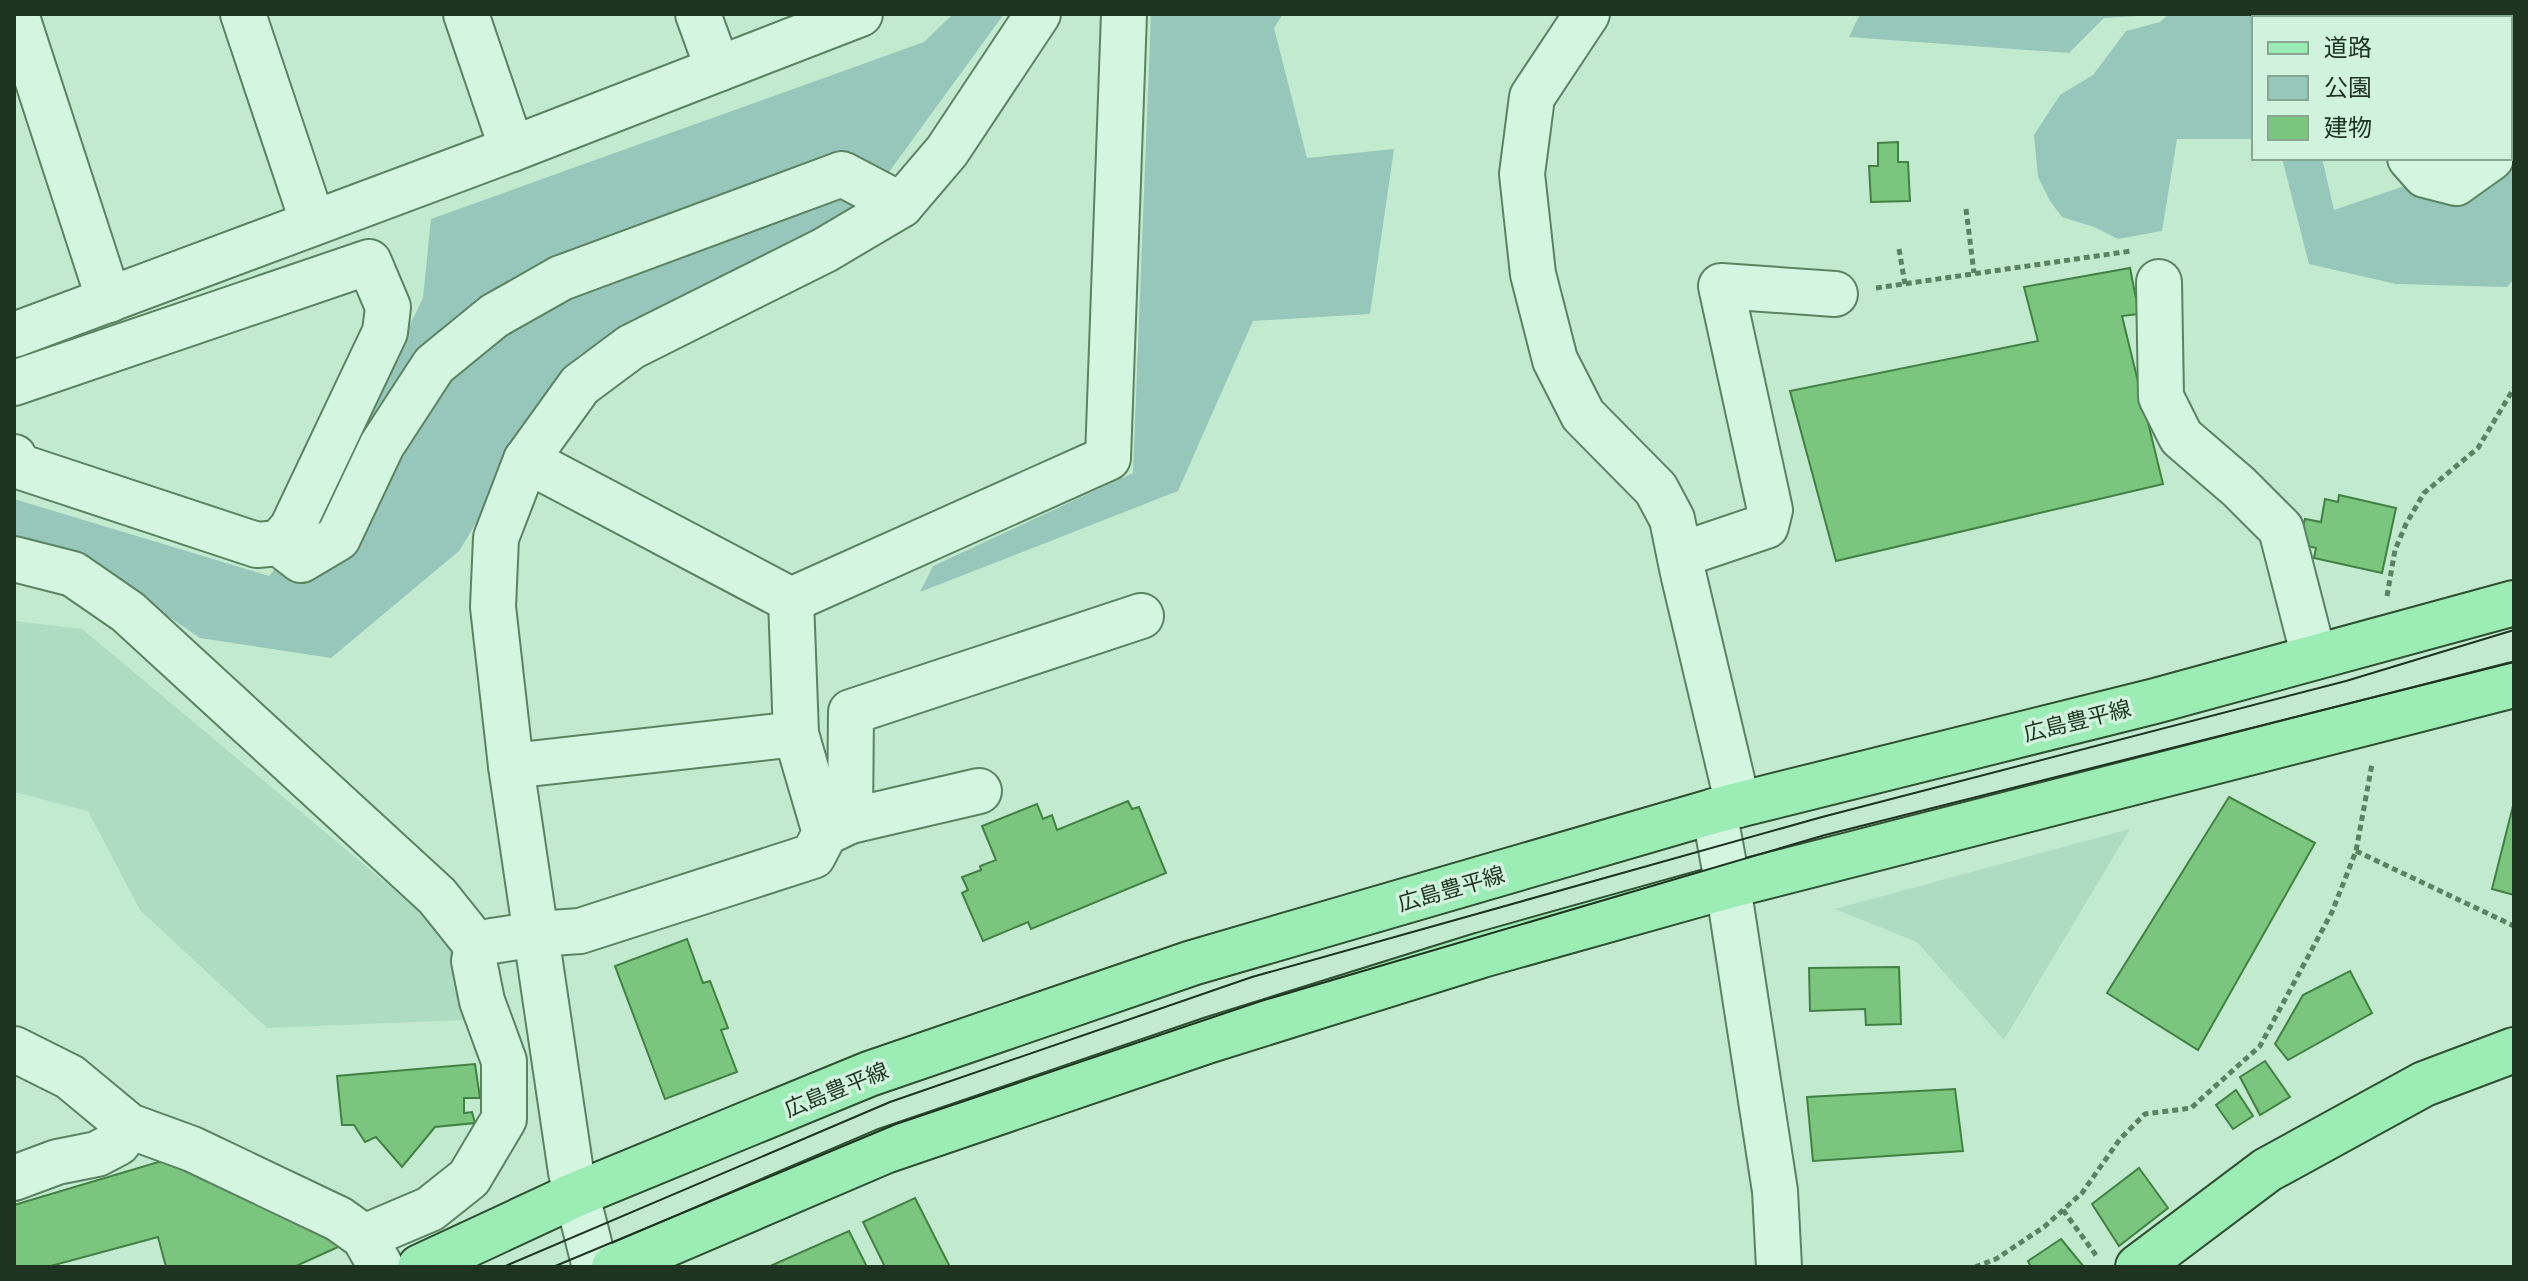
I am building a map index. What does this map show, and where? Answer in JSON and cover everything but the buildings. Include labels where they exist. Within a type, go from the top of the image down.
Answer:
[{"type":"main road","name":"広島豊平線","points":[[420,1267],[577,1194],[869,1074],[1192,963],[1726,808],[2155,701],[2514,603]]},
{"type":"main road","points":[[614,1267],[915,1140],[1210,1040],[1467,959],[1728,886],[2514,685]]},
{"type":"main road","points":[[2138,1267],[2267,1170],[2424,1084],[2514,1050]]},
{"type":"street","points":[[16,14],[109,300]]},
{"type":"street","points":[[243,14],[313,223]]},
{"type":"street","points":[[466,14],[512,149]]},
{"type":"street","points":[[698,14],[718,69]]},
{"type":"street","points":[[14,335],[512,149],[860,14]]},
{"type":"street","points":[[595,1267],[571,1172],[511,766],[493,607],[496,538],[526,460],[580,385],[631,347],[825,250],[901,205],[947,151],[1038,14]]},
{"type":"street","points":[[791,600],[1108,458],[1124,14]]},
{"type":"street","points":[[1587,14],[1532,97],[1522,174],[1533,274],[1555,360],[1583,415],[1656,489],[1672,519],[1726,808],[1728,886],[1775,1191],[1779,1267]]},
{"type":"street","points":[[2412,160],[2425,175],[2456,183],[2488,160]]},
{"type":"street","points":[[14,457],[18,466],[257,545],[279,543],[301,560],[338,538],[382,445],[434,365],[494,316],[561,278],[842,174],[901,205]]},
{"type":"street","points":[[14,383],[369,262],[388,307],[385,332],[292,528],[279,543]]},
{"type":"street","points":[[2159,282],[2161,397],[2181,437],[2239,487],[2281,529],[2314,657]]},
{"type":"street","points":[[1680,555],[1766,526],[1770,510],[1721,286],[1835,294]]},
{"type":"street","points":[[526,460],[791,600]]},
{"type":"street","points":[[14,559],[73,574],[128,612],[437,896],[477,946],[474,961],[482,1001],[504,1061],[504,1119],[469,1178],[373,1252],[339,1219],[192,1149],[129,1126],[70,1077],[14,1049]]},
{"type":"street","points":[[791,600],[796,734],[838,827]]},
{"type":"street","points":[[477,946],[537,934],[580,931],[813,856],[838,827],[851,712],[1141,616]]},
{"type":"street","points":[[511,766],[796,734]]},
{"type":"street","points":[[838,827],[979,791]]},
{"type":"street","points":[[14,1178],[57,1162],[97,1154],[118,1143],[129,1126]]},
{"type":"path","points":[[1966,209],[1974,273]]},
{"type":"path","points":[[1899,249],[1905,284]]},
{"type":"path","points":[[1835,294],[2116,252]]},
{"type":"path","points":[[2384,606],[2395,550],[2424,493],[2478,448],[2514,388]]},
{"type":"path","points":[[1975,1267],[1996,1259],[2044,1227],[2082,1193],[2120,1139],[2145,1114],[2191,1108],[2260,1046],[2332,912],[2356,851],[2373,756]]},
{"type":"path","points":[[2356,851],[2514,926]]},
{"type":"path","points":[[2063,1210],[2105,1267]]},
{"type":"green space","points":[[953,14],[1004,14],[862,209],[580,354],[459,551],[331,658],[200,638],[81,557],[14,551],[14,499],[269,576],[312,524],[423,298],[431,219],[924,42]]},
{"type":"green space","points":[[1151,14],[1283,14],[1274,28],[1307,158],[1394,149],[1370,314],[1253,321],[1178,491],[920,592],[933,566],[1133,473]]},
{"type":"green space","points":[[1860,14],[2142,14],[2104,18],[2069,53],[1849,37]]},
{"type":"green space","points":[[2169,14],[2261,16],[2252,16],[2252,139],[2177,139],[2162,231],[2118,239],[2062,217],[2038,177],[2034,135],[2060,95],[2093,75],[2126,31],[2160,22]]},
{"type":"green space","points":[[2514,157],[2514,279],[2507,287],[2396,284],[2309,264],[2283,160],[2322,160],[2334,210],[2416,182],[2491,173]]},
{"type":"green space","points":[[14,621],[82,629],[453,939],[465,1020],[267,1028],[140,910],[88,811],[14,792]]},
{"type":"green space","points":[[2130,829],[2004,1040],[1917,942],[1835,909]]},
{"type":"tram line","points":[[503,1267],[890,1102],[1252,977],[1822,817],[2346,681],[2514,630]]},
{"type":"tram line","points":[[553,1267],[896,1124],[1261,1001],[1825,835],[2514,662]]}]
